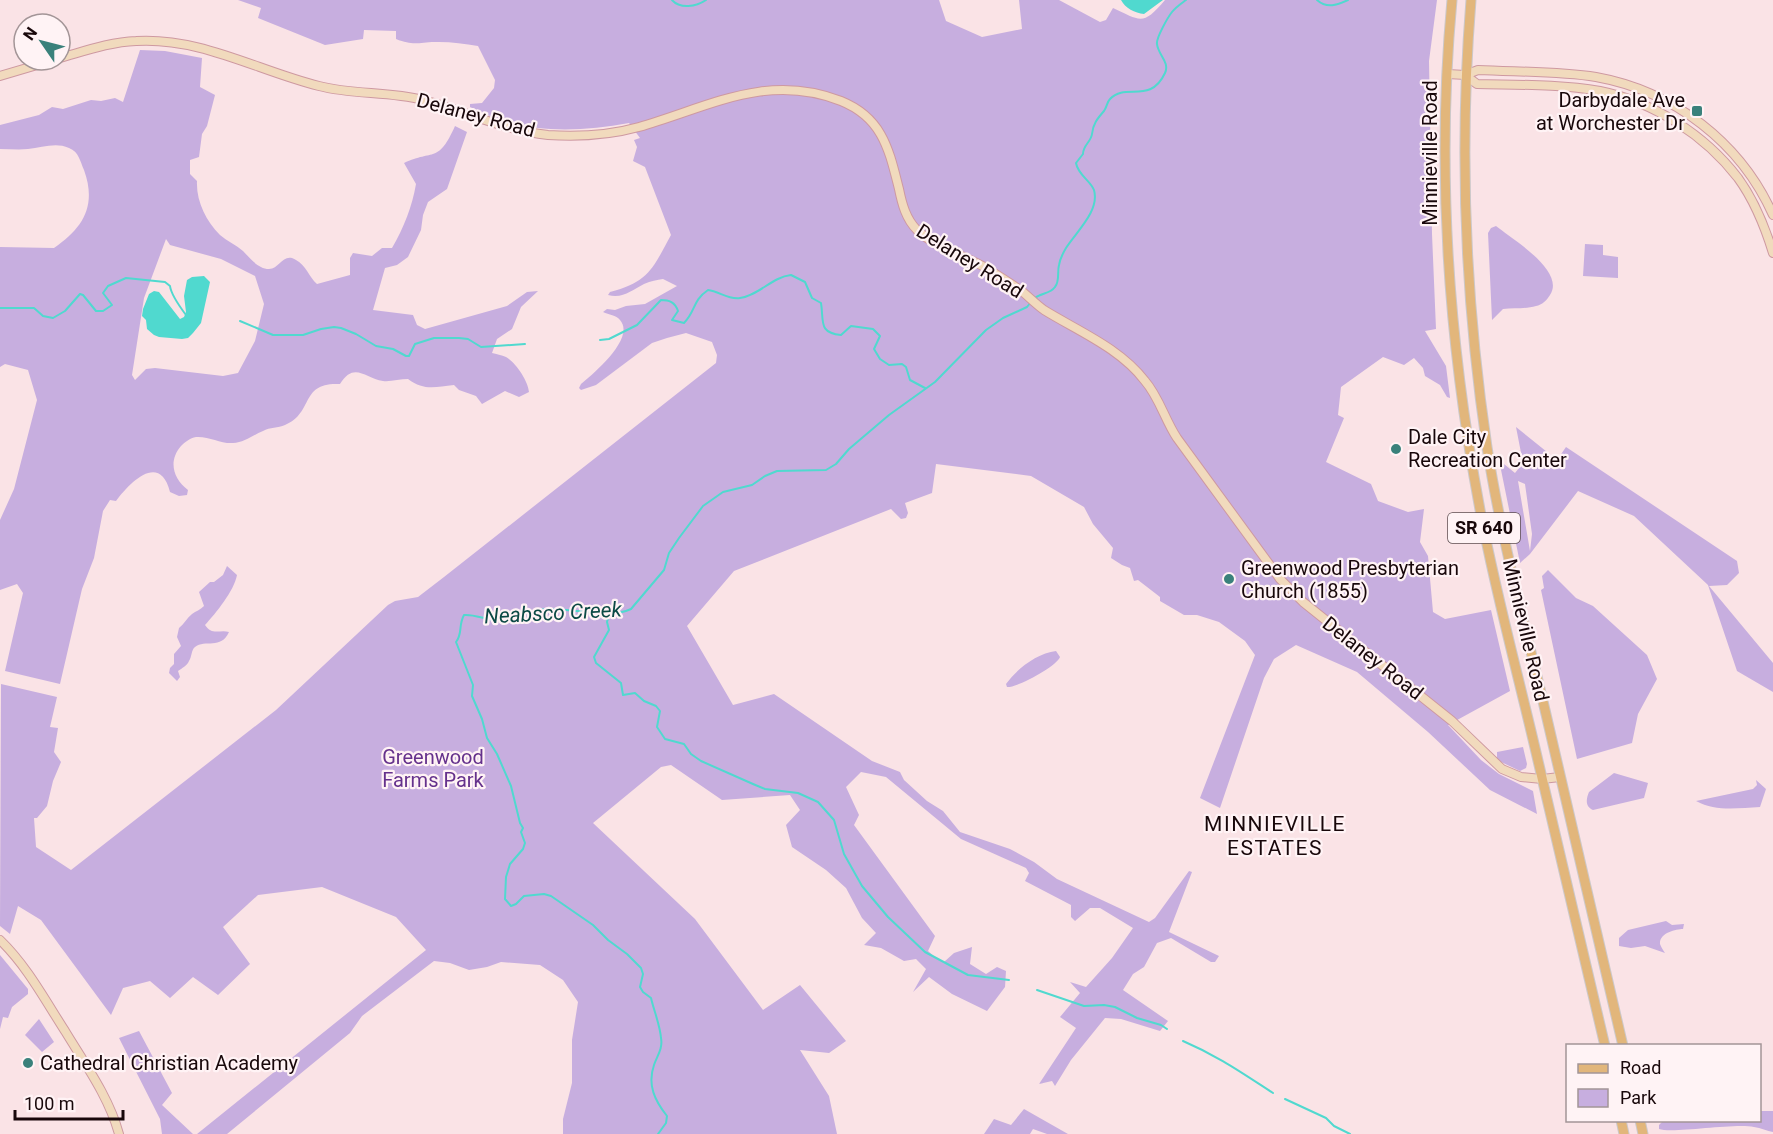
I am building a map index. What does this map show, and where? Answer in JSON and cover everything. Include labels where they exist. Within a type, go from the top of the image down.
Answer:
[{"type":"main road","name":"Minnieville Road","points":[[1452,0],[1446,121],[1448,236],[1462,392],[1485,534],[1605,1044]]},
{"type":"main road","name":"Minnieville Road","points":[[1471,0],[1465,75],[1464,164],[1469,292],[1485,427],[1504,534],[1623,1044]]},
{"type":"street","name":"Delaney Road","points":[[72,55],[118,43],[153,40],[179,43],[207,49],[322,87],[419,98],[508,129],[563,136],[618,132],[716,100],[761,90],[788,90],[838,100],[858,110],[881,133],[891,159],[902,203],[911,224],[918,231],[989,270],[1026,294],[1040,308],[1098,342],[1143,378],[1154,393],[1167,423],[1177,438],[1289,590],[1452,721],[1502,769],[1521,777],[1542,779],[1560,777]]},
{"type":"street","points":[[1448,74],[1465,75],[1478,70],[1595,77],[1630,86],[1657,97],[1691,116],[1729,150],[1753,178],[1773,214]]},
{"type":"street","points":[[1465,75],[1476,84],[1578,88],[1599,91],[1636,102],[1662,113],[1713,151],[1738,179],[1758,214],[1773,253]]},
{"type":"street","points":[[0,940],[25,968],[80,1055],[109,1104],[120,1134]]},
{"type":"green space","name":"Greenwood Farms Park","points":[[238,0],[939,0],[946,21],[982,37],[1022,29],[1019,0],[1059,0],[1100,22],[1106,20],[1113,8],[1141,19],[1152,14],[1165,0],[1437,0],[1429,61],[1436,329],[1425,331],[1446,366],[1450,398],[1440,385],[1425,376],[1423,368],[1414,358],[1404,365],[1383,357],[1341,387],[1338,415],[1344,418],[1326,462],[1371,484],[1378,501],[1408,512],[1424,509],[1420,542],[1428,556],[1433,612],[1445,619],[1491,610],[1510,691],[1448,725],[1481,760],[1499,774],[1533,791],[1537,814],[1490,790],[1428,732],[1357,672],[1296,645],[1274,659],[1264,678],[1220,808],[1200,798],[1255,655],[1245,641],[1219,622],[1197,615],[1184,615],[1160,601],[1160,597],[1138,580],[1134,581],[1130,568],[1111,558],[1113,548],[1093,524],[1084,507],[1031,476],[936,464],[932,493],[905,503],[908,513],[906,518],[901,519],[891,509],[734,571],[687,626],[733,705],[774,694],[872,761],[900,772],[904,780],[927,801],[943,811],[960,832],[1010,849],[1034,862],[1057,879],[1149,922],[1155,918],[1189,871],[1192,872],[1169,932],[1219,956],[1215,962],[1211,962],[1171,938],[1157,943],[1144,967],[1133,974],[1123,990],[1168,1021],[1160,1031],[1121,1019],[1105,1018],[1071,1060],[1055,1086],[1052,1081],[1039,1084],[1076,1028],[1060,1017],[1080,993],[1070,982],[1086,987],[1112,958],[1133,928],[1100,908],[1090,908],[1075,921],[1071,917],[1071,905],[1025,881],[1029,873],[1026,868],[961,839],[886,777],[861,772],[846,787],[859,815],[854,825],[935,936],[928,951],[944,962],[954,953],[972,947],[970,964],[986,974],[997,967],[1006,971],[1005,987],[987,1011],[952,994],[929,977],[913,992],[926,969],[916,959],[904,961],[881,948],[864,945],[876,933],[862,918],[846,888],[826,870],[792,847],[786,825],[800,810],[790,795],[722,800],[671,765],[661,767],[593,823],[695,919],[763,1010],[800,985],[846,1041],[829,1053],[800,1050],[829,1096],[837,1134],[563,1134],[563,1119],[572,1083],[572,1040],[578,1002],[563,980],[540,965],[501,962],[469,970],[450,963],[434,961],[362,1016],[350,1033],[227,1134],[197,1134],[426,950],[396,917],[322,887],[258,895],[223,927],[250,964],[218,995],[193,977],[170,998],[150,981],[123,988],[111,1015],[41,920],[18,906],[10,934],[0,926],[1,684],[57,697],[50,727],[58,728],[54,752],[61,762],[53,781],[47,806],[37,818],[34,818],[36,847],[71,870],[276,710],[388,605],[395,601],[418,597],[716,363],[717,355],[712,342],[686,333],[652,343],[596,385],[581,390],[579,388],[611,355],[622,336],[623,328],[620,320],[603,312],[607,309],[615,310],[645,304],[677,286],[663,279],[647,283],[623,295],[608,295],[642,278],[654,265],[671,235],[645,167],[633,161],[637,147],[634,140],[640,138],[629,123],[588,129],[548,129],[528,127],[489,116],[470,107],[470,104],[482,103],[494,88],[495,80],[478,46],[444,42],[408,43],[396,39],[396,31],[364,30],[363,39],[325,45],[258,18],[261,8]]},
{"type":"green space","points":[[140,50],[165,51],[202,58],[200,87],[215,95],[207,126],[202,134],[199,157],[190,160],[190,174],[197,181],[198,196],[206,217],[220,235],[258,265],[269,269],[285,259],[292,258],[302,265],[317,284],[350,275],[350,258],[353,253],[372,256],[382,248],[392,248],[407,217],[416,184],[404,163],[439,151],[455,126],[467,132],[447,189],[428,202],[421,230],[408,257],[397,265],[385,268],[373,310],[413,315],[417,325],[425,329],[507,306],[527,292],[538,291],[521,307],[512,329],[497,339],[492,353],[506,357],[514,363],[524,378],[529,392],[519,397],[505,391],[482,404],[476,396],[459,390],[454,385],[425,387],[408,379],[383,381],[355,372],[345,377],[340,384],[318,388],[312,393],[300,413],[285,425],[266,430],[237,443],[201,437],[188,440],[181,446],[174,458],[176,475],[188,490],[187,495],[179,496],[170,492],[165,480],[159,474],[152,472],[137,479],[116,501],[110,500],[103,511],[94,558],[82,589],[60,684],[5,671],[23,593],[17,584],[0,590],[0,520],[14,489],[37,400],[28,370],[5,364],[0,367],[0,247],[54,248],[73,232],[85,215],[89,195],[88,183],[79,157],[64,146],[0,149],[0,125],[39,115],[52,107],[63,109],[91,100],[101,101],[115,98],[123,102]],"holes":[[[166,239],[170,245],[221,259],[255,276],[264,304],[255,341],[238,373],[223,376],[155,368],[146,369],[135,380],[132,375],[144,298]]]},
{"type":"green space","points":[[1496,226],[1535,256],[1551,276],[1553,286],[1549,297],[1540,305],[1503,309],[1492,320],[1488,233]]},
{"type":"green space","points":[[1585,244],[1603,245],[1603,255],[1618,257],[1618,278],[1583,276]]},
{"type":"green space","points":[[1516,427],[1557,460],[1566,447],[1737,561],[1739,573],[1727,585],[1709,586],[1773,663],[1773,692],[1737,671],[1708,585],[1634,516],[1578,491],[1530,554],[1520,563],[1499,460],[1515,473],[1523,463]],"holes":[[[1518,481],[1525,484],[1532,534],[1530,551]]]},
{"type":"green space","points":[[227,566],[237,575],[235,581],[224,601],[205,625],[213,631],[229,632],[222,641],[195,647],[188,663],[178,671],[180,677],[177,681],[169,673],[174,664],[174,654],[181,646],[177,637],[179,628],[192,614],[204,606],[199,592],[210,582],[214,582],[223,575]]},
{"type":"green space","points":[[1548,570],[1576,598],[1593,606],[1647,655],[1657,679],[1638,714],[1632,743],[1577,759],[1541,590],[1544,588],[1542,576]]},
{"type":"green space","points":[[1056,651],[1060,657],[1052,666],[1027,680],[1007,687],[1006,684],[1022,667],[1042,655]]},
{"type":"green space","points":[[1523,747],[1527,764],[1526,768],[1520,771],[1497,760],[1497,752]]},
{"type":"green space","points":[[1614,773],[1648,783],[1644,798],[1590,809],[1587,802],[1589,792]]},
{"type":"green space","points":[[1756,780],[1766,789],[1760,807],[1719,808],[1696,801],[1753,789],[1757,785]]},
{"type":"green space","points":[[1666,921],[1672,925],[1684,924],[1683,929],[1665,934],[1660,940],[1665,953],[1645,946],[1631,948],[1619,946],[1619,938],[1628,930]]},
{"type":"green space","points":[[0,955],[28,989],[28,994],[12,1007],[8,1018],[3,1017],[0,1029]]},
{"type":"green space","points":[[39,1019],[54,1042],[42,1052],[25,1035]]},
{"type":"green space","points":[[139,1031],[172,1093],[162,1105],[193,1134],[162,1134],[160,1119],[119,1038]]},
{"type":"green space","points":[[1024,1109],[1068,1134],[1047,1134],[1033,1129],[1030,1134],[984,1134],[994,1119],[1011,1125]]},
{"type":"green space","points":[[1761,1111],[1773,1111],[1773,1132],[1744,1126],[1666,1130],[1659,1129],[1662,1122],[1761,1122]]},
{"type":"water","points":[[1121,0],[1163,0],[1144,14],[1131,10]]},
{"type":"water","points":[[204,276],[210,282],[201,323],[188,338],[159,337],[147,329],[146,320],[142,316],[149,294],[154,291],[159,292],[180,319],[186,312],[184,296],[187,280]]},
{"type":"waterway","points":[[672,0],[679,5],[688,6],[706,0]]},
{"type":"waterway","name":"Neabsco Creek","points":[[1035,298],[1051,291],[1057,285],[1059,265],[1063,254],[1094,206],[1094,190],[1079,171],[1076,163],[1083,154],[1093,127],[1109,100],[1116,94],[1145,91],[1159,83],[1165,73],[1166,65],[1158,48],[1158,37],[1172,12],[1186,0]]},
{"type":"waterway","name":"Neabsco Creek","points":[[1317,0],[1328,5],[1336,5],[1348,0]]},
{"type":"waterway","points":[[600,340],[609,339],[637,325],[661,300],[667,300],[675,305],[678,311],[672,320],[684,323],[699,298],[708,290],[731,298],[747,297],[778,279],[791,275],[805,282],[812,298],[821,303],[825,329],[841,335],[851,326],[873,329],[880,336],[874,349],[880,359],[889,365],[902,364],[906,367],[910,380],[925,388]]},
{"type":"waterway","points":[[0,308],[34,308],[43,316],[53,318],[65,311],[80,294],[96,311],[103,311],[112,305],[103,293],[108,286],[126,278],[165,282],[170,286],[174,297],[186,315]]},
{"type":"waterway","name":"Neabsco Creek","points":[[658,1134],[666,1123],[667,1116],[656,1099],[651,1079],[661,1038],[651,998],[640,987],[643,974],[641,968],[593,925],[551,896],[544,894],[524,896],[511,906],[505,899],[506,877],[510,864],[523,849],[525,843],[521,832],[523,828],[511,786],[487,738],[472,696],[473,685],[456,642],[462,619],[464,615],[468,615],[497,620],[545,609],[603,613],[623,612],[631,609],[664,570],[669,553],[703,506],[723,492],[752,485],[777,471],[826,470],[836,464],[849,449],[889,415],[935,382],[986,330],[1003,318],[1027,307],[1031,302]]},
{"type":"waterway","points":[[240,321],[273,335],[303,335],[321,329],[341,328],[376,346],[393,349],[406,356],[409,356],[415,344],[434,338],[468,339],[481,347],[525,344]]},
{"type":"waterway","points":[[609,615],[607,622],[609,630],[594,657],[596,663],[621,683],[623,695],[635,693],[644,701],[656,706],[660,711],[657,727],[665,739],[684,744],[691,754],[701,761],[765,789],[798,793],[818,802],[834,820],[844,854],[862,886],[888,917],[925,952],[968,975],[1009,980]]},
{"type":"waterway","points":[[1037,990],[1084,1006],[1115,1007],[1167,1029]]},
{"type":"waterway","points":[[1183,1041],[1219,1059],[1273,1093]]},
{"type":"waterway","points":[[1285,1099],[1326,1118],[1334,1126],[1350,1134]]},
{"type":"place","name":"Darbydale Ave at Worchester Dr","points":[[1697,111]]},
{"type":"place","name":"Dale City Recreation Center","points":[[1396,449]]},
{"type":"place","name":"Greenwood Presbyterian Church (1855)","points":[[1229,579]]},
{"type":"place","name":"Cathedral Christian Academy","points":[[28,1063]]},
{"type":"district","name":"MINNIEVILLE ESTATES","points":[[1275,836]]}]
